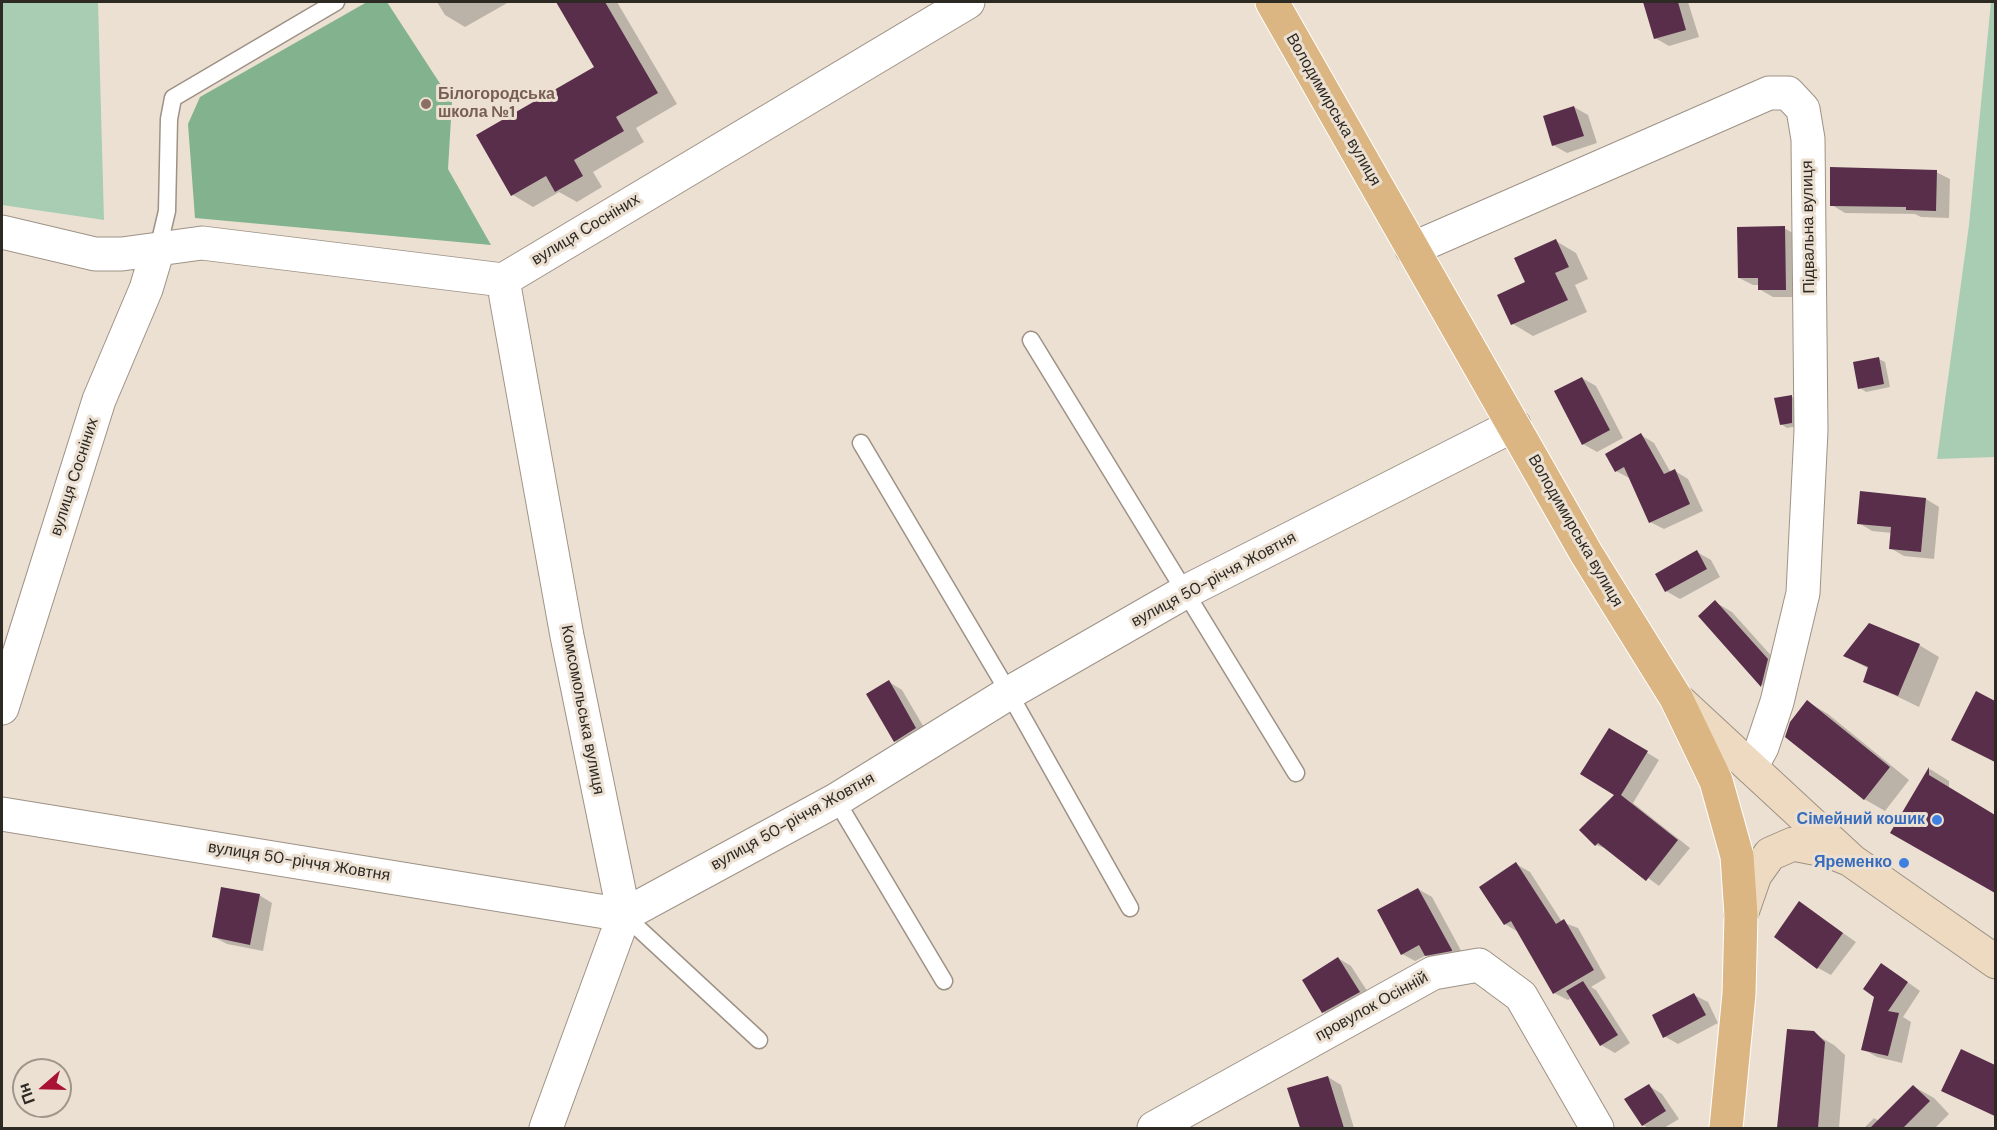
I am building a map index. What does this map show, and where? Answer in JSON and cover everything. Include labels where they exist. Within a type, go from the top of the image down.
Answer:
[{"type":"main road","name":"Володимирська вулиця","points":[[1272,2],[1586,553],[1676,698]]},
{"type":"main road","points":[[1676,698],[1716,781],[1737,856],[1741,915],[1739,994],[1726,1128]]},
{"type":"street","name":"вулиця Сосніних","points":[[503,280],[968,2]]},
{"type":"street","name":"Підвальна вулиця","points":[[1412,249],[1769,93],[1788,93],[1803,109],[1808,139],[1811,431],[1803,593],[1777,702],[1762,747],[1750,767]]},
{"type":"street","points":[[2,232],[95,254],[122,254],[202,243],[503,280]]},
{"type":"street","name":"вулиця Сосніних","points":[[2,708],[99,400],[146,289],[158,249]]},
{"type":"street","name":"Комсомольська вулиця","points":[[503,280],[567,636],[624,915]]},
{"type":"street","name":"вулиця 50-річчя Жовтня","points":[[2,814],[624,915],[836,800],[1010,693],[1185,592],[1514,425]]},
{"type":"street","name":"Володимирська вулиця","points":[[1676,698],[1852,861],[1995,962]]},
{"type":"street","points":[[1741,915],[1755,875],[1770,854],[1793,844],[1829,851],[1852,861]]},
{"type":"street","points":[[546,1128],[624,915]]},
{"type":"street","name":"провулок Осінній","points":[[1154,1128],[1433,973],[1479,966],[1521,996],[1597,1128]]},
{"type":"lane","points":[[158,249],[167,212],[169,119],[173,98],[336,2]]},
{"type":"lane","points":[[1031,340],[1296,773]]},
{"type":"lane","points":[[861,443],[1010,693],[1130,908]]},
{"type":"lane","points":[[836,800],[944,981]]},
{"type":"lane","points":[[624,915],[759,1040]]},
{"type":"green space","points":[[2,2],[98,2],[104,220],[2,205]]},
{"type":"green space","points":[[367,2],[387,2],[452,102],[448,169],[491,245],[195,218],[188,124],[200,97]]},
{"type":"green space","points":[[1991,2],[1996,2],[1995,457],[1937,459],[1969,225]]},
{"type":"building","points":[[556,2],[605,2],[658,93],[616,117],[624,131],[574,160],[583,176],[555,192],[546,176],[511,196],[476,135],[594,67]]},
{"type":"building","points":[[1643,2],[1678,2],[1686,30],[1654,39]]},
{"type":"building","points":[[1574,106],[1584,136],[1552,146],[1543,116]]},
{"type":"building","points":[[1830,167],[1937,170],[1936,211],[1906,210],[1906,207],[1830,206]]},
{"type":"building","points":[[1785,226],[1786,290],[1758,290],[1758,278],[1738,278],[1737,227]]},
{"type":"building","points":[[1556,239],[1569,267],[1555,273],[1568,300],[1511,325],[1497,295],[1525,282],[1514,258]]},
{"type":"building","points":[[1879,357],[1884,384],[1858,389],[1853,362]]},
{"type":"building","points":[[1582,377],[1610,430],[1582,445],[1554,391]]},
{"type":"building","points":[[1792,395],[1792,423],[1780,425],[1774,398]]},
{"type":"building","points":[[1641,433],[1664,474],[1675,469],[1690,504],[1649,523],[1624,467],[1615,472],[1605,454]]},
{"type":"building","points":[[1860,491],[1926,498],[1921,552],[1889,549],[1891,527],[1857,524]]},
{"type":"building","points":[[1697,550],[1707,569],[1665,592],[1655,574]]},
{"type":"building","points":[[1715,600],[1768,659],[1761,687],[1698,616]]},
{"type":"building","points":[[1869,623],[1920,644],[1898,696],[1863,682],[1868,667],[1843,656]]},
{"type":"building","points":[[889,680],[916,728],[894,742],[866,694]]},
{"type":"building","points":[[1976,691],[1995,701],[1995,762],[1951,740]]},
{"type":"building","points":[[1807,700],[1890,767],[1864,800],[1785,737],[1790,722]]},
{"type":"building","points":[[1609,728],[1648,751],[1621,795],[1678,840],[1646,881],[1598,843],[1595,846],[1579,830],[1614,795],[1580,774]]},
{"type":"building","name":"Сімейний кошик","points":[[1929,767],[1929,775],[1995,815],[1995,893],[1890,833]]},
{"type":"building","points":[[1516,862],[1556,924],[1564,919],[1594,970],[1553,994],[1511,921],[1504,925],[1479,887]]},
{"type":"building","points":[[221,887],[260,894],[250,945],[212,937]]},
{"type":"building","points":[[1418,888],[1452,951],[1425,956],[1419,945],[1401,955],[1377,910]]},
{"type":"building","points":[[1799,901],[1843,933],[1817,969],[1774,937]]},
{"type":"building","points":[[1338,957],[1360,992],[1322,1013],[1302,980]]},
{"type":"building","points":[[1881,963],[1908,982],[1888,1011],[1899,1013],[1888,1056],[1861,1050],[1874,997],[1863,989]]},
{"type":"building","points":[[1583,981],[1618,1035],[1600,1046],[1566,991]]},
{"type":"building","points":[[1694,993],[1706,1015],[1663,1038],[1652,1015]]},
{"type":"building","points":[[1787,1029],[1814,1031],[1825,1042],[1818,1128],[1777,1128]]},
{"type":"building","points":[[1961,1049],[1995,1065],[1995,1116],[1941,1091]]},
{"type":"building","points":[[1328,1076],[1344,1128],[1300,1128],[1287,1088]]},
{"type":"building","points":[[1649,1084],[1666,1111],[1642,1126],[1624,1099]]},
{"type":"building","points":[[1913,1085],[1930,1101],[1903,1128],[1870,1128]]},
{"type":"place","name":"Білогородська школа №1","points":[[426,104]]},
{"type":"place","name":"Сімейний кошик","points":[[1937,820]]},
{"type":"place","name":"Яременко","points":[[1904,863]]}]
